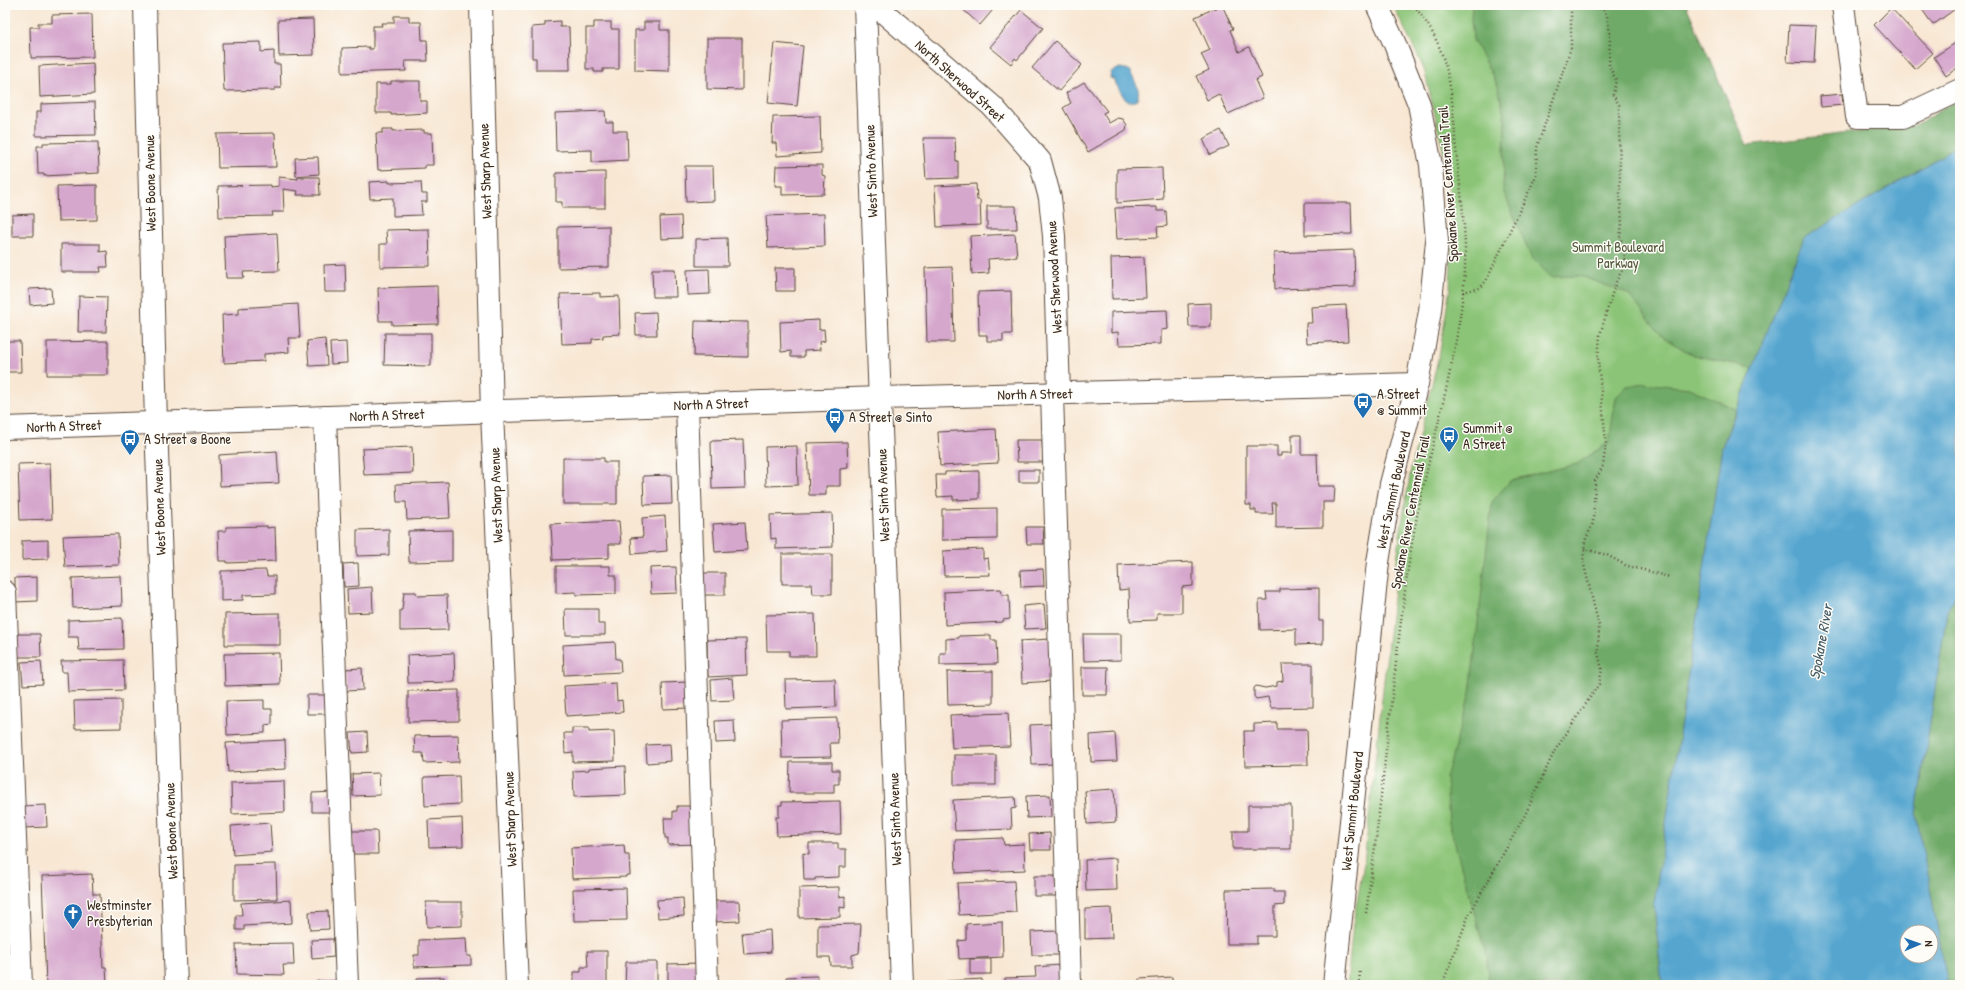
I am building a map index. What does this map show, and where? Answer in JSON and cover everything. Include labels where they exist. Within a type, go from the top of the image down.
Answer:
[{"type":"street","name":"West Boone Avenue","points":[[145,5],[156,423],[176,985]]},
{"type":"street","name":"West Sharp Avenue","points":[[481,5],[492,412],[517,985]]},
{"type":"street","name":"West Sinto Avenue","points":[[865,5],[902,985]]},
{"type":"street","name":"North Sherwood Street","points":[[875,5],[992,106],[1040,161]]},
{"type":"street","name":"West Summit Boulevard","points":[[1334,985],[1378,562],[1391,484],[1417,384],[1430,311],[1436,241],[1431,165],[1418,104],[1394,42],[1376,5]]},
{"type":"street","points":[[1843,5],[1857,117],[1903,117],[1960,90]]},
{"type":"street","name":"West Sherwood Avenue","points":[[1040,161],[1050,198],[1054,236],[1056,393],[1070,985]]},
{"type":"street","name":"North A Street","points":[[5,428],[687,404],[1417,384]]},
{"type":"street","points":[[687,404],[707,985]]},
{"type":"street","points":[[325,417],[347,985]]},
{"type":"street","points":[[5,592],[21,985]]},
{"type":"path","name":"Spokane River Centennial Trail","points":[[1365,921],[1379,819],[1396,656],[1409,559],[1454,347],[1463,292],[1465,260],[1463,211],[1450,81],[1432,31],[1414,5]]},
{"type":"path","points":[[1463,292],[1480,288],[1486,281],[1536,176],[1537,147],[1571,48],[1571,5]]},
{"type":"path","points":[[1442,985],[1468,917],[1525,815],[1554,752],[1599,684],[1602,669],[1598,653],[1598,626],[1587,584],[1583,561],[1585,541],[1593,523],[1595,481],[1603,466],[1606,442],[1598,360],[1600,335],[1615,284],[1623,268],[1625,253],[1624,244],[1620,238],[1622,224],[1620,195],[1619,105],[1613,95],[1616,80],[1609,66],[1610,34],[1607,16],[1602,5]]},
{"type":"path","points":[[1584,549],[1607,555],[1625,565],[1670,577]]},
{"type":"path","points":[[1359,985],[1361,964]]},
{"type":"green space","name":"Summit Boulevard Parkway","points":[[1393,5],[1686,5],[1746,145],[1804,238],[1722,447],[1654,904],[1662,985],[1347,985],[1353,923],[1364,863],[1400,534],[1411,469],[1440,351],[1450,287],[1452,226],[1446,162],[1424,69]]},
{"type":"green space","points":[[1472,5],[1686,5],[1747,145],[1917,125],[1960,98],[1960,143],[1942,156],[1804,238],[1753,368],[1693,355],[1664,338],[1627,293],[1580,276],[1551,277],[1531,257],[1503,190],[1505,120],[1498,86],[1473,40],[1471,18]]},
{"type":"green space","points":[[1645,383],[1689,388],[1736,409],[1722,447],[1654,904],[1662,985],[1488,985],[1487,958],[1449,823],[1446,778],[1470,693],[1492,502],[1511,480],[1577,464],[1609,442],[1616,397],[1627,386]]},
{"type":"green space","points":[[1960,588],[1960,985],[1948,985],[1939,937],[1939,924],[1937,924],[1916,814],[1947,611]]},
{"type":"water","points":[[1120,68],[1129,70],[1135,81],[1138,94],[1135,101],[1129,102],[1125,99],[1113,79],[1110,78],[1111,72]]},
{"type":"water","name":"Spokane River","points":[[1960,143],[1960,588],[1947,611],[1916,814],[1937,924],[1899,924],[1899,964],[1939,964],[1939,937],[1948,985],[1662,985],[1654,904],[1722,447],[1804,238],[1942,156]]},
{"type":"building","points":[[958,5],[997,5],[980,25]]},
{"type":"building","points":[[1222,5],[1233,29],[1230,30],[1239,52],[1249,47],[1262,77],[1255,80],[1263,98],[1228,114],[1219,94],[1207,100],[1196,76],[1209,70],[1201,54],[1210,50],[1195,17]]},
{"type":"building","points":[[1919,5],[1953,5],[1955,9],[1933,25]]},
{"type":"building","points":[[1891,8],[1933,53],[1915,69],[1874,25]]},
{"type":"building","points":[[1021,10],[1043,28],[1017,60],[1015,58],[1011,64],[990,47]]},
{"type":"building","points":[[92,14],[93,57],[31,58],[30,27],[39,27],[38,23],[52,23],[52,15]]},
{"type":"building","points":[[394,16],[409,16],[409,22],[421,22],[422,40],[427,40],[428,61],[405,61],[406,71],[342,73],[342,48],[369,47],[369,49],[373,49],[373,26],[382,26],[381,23],[394,23]]},
{"type":"building","points":[[313,19],[314,55],[279,56],[278,20]]},
{"type":"building","points":[[560,21],[560,27],[569,27],[570,70],[536,70],[536,58],[532,58],[532,27],[545,26],[545,22]]},
{"type":"building","points":[[594,22],[611,22],[611,29],[619,29],[619,69],[603,69],[603,72],[594,72],[594,69],[586,69],[586,28],[594,28]]},
{"type":"building","points":[[644,22],[660,22],[660,30],[669,30],[669,71],[635,70],[635,30],[644,30]]},
{"type":"building","points":[[1789,25],[1816,26],[1814,63],[1787,62]]},
{"type":"building","points":[[707,38],[742,38],[742,90],[707,89]]},
{"type":"building","points":[[1960,40],[1960,66],[1946,76],[1934,57]]},
{"type":"building","points":[[1055,41],[1082,65],[1059,91],[1032,68]]},
{"type":"building","points":[[261,42],[261,52],[274,51],[274,64],[280,64],[281,88],[275,88],[275,90],[224,91],[222,43]]},
{"type":"building","points":[[774,43],[803,46],[797,106],[768,103]]},
{"type":"building","points":[[6,48],[9,89],[5,89]]},
{"type":"building","points":[[93,63],[94,94],[40,97],[39,66]]},
{"type":"building","points":[[391,81],[420,81],[420,101],[427,101],[427,113],[391,115],[391,113],[376,113],[376,84],[391,84]]},
{"type":"building","points":[[1084,82],[1107,111],[1103,113],[1109,123],[1118,118],[1123,119],[1127,125],[1126,130],[1088,152],[1063,108],[1071,103],[1066,93]]},
{"type":"building","points":[[1842,94],[1843,105],[1821,107],[1820,96]]},
{"type":"building","points":[[95,102],[96,135],[36,136],[36,112],[41,112],[41,104]]},
{"type":"building","points":[[605,111],[606,122],[613,122],[613,131],[627,131],[628,160],[592,162],[592,150],[556,151],[555,113]]},
{"type":"building","points":[[820,116],[821,153],[777,156],[776,143],[772,143],[773,117]]},
{"type":"building","points":[[383,129],[393,129],[393,131],[424,130],[424,133],[432,133],[433,165],[425,165],[425,168],[378,170],[376,133],[383,133]]},
{"type":"building","points":[[1221,130],[1229,146],[1210,155],[1203,139]]},
{"type":"building","points":[[275,133],[276,167],[218,168],[217,134]]},
{"type":"building","points":[[923,138],[955,138],[956,161],[958,161],[958,178],[926,179]]},
{"type":"building","points":[[98,142],[99,173],[44,176],[44,174],[38,174],[37,146],[43,146],[43,143]]},
{"type":"building","points":[[318,157],[319,174],[296,176],[295,158]]},
{"type":"building","points":[[5,164],[8,164],[9,185],[5,185]]},
{"type":"building","points":[[822,165],[822,175],[825,176],[824,194],[782,195],[782,186],[775,186],[776,166]]},
{"type":"building","points":[[685,166],[713,166],[714,201],[686,202]]},
{"type":"building","points":[[1162,168],[1163,199],[1117,203],[1117,169]]},
{"type":"building","points":[[605,172],[605,208],[562,208],[562,202],[556,202],[556,173]]},
{"type":"building","points":[[279,177],[298,179],[298,177],[319,177],[320,195],[297,195],[298,191],[283,189],[284,212],[272,212],[273,216],[219,217],[218,186],[279,186]]},
{"type":"building","points":[[389,181],[389,183],[421,182],[422,194],[427,194],[427,202],[421,202],[422,215],[393,216],[393,198],[370,199],[369,182]]},
{"type":"building","points":[[976,184],[977,200],[980,200],[981,225],[937,227],[935,186]]},
{"type":"building","points":[[97,185],[97,220],[58,221],[57,186]]},
{"type":"building","points":[[1305,203],[1351,203],[1352,234],[1305,235]]},
{"type":"building","points":[[987,206],[1016,206],[1017,229],[987,229]]},
{"type":"building","points":[[1157,207],[1157,211],[1166,211],[1167,226],[1157,227],[1158,237],[1117,239],[1115,208]]},
{"type":"building","points":[[33,214],[33,236],[12,236],[12,215]]},
{"type":"building","points":[[824,214],[825,246],[768,248],[766,216]]},
{"type":"building","points":[[681,216],[682,238],[661,239],[660,217]]},
{"type":"building","points":[[609,226],[609,267],[558,268],[558,227]]},
{"type":"building","points":[[429,229],[430,266],[380,267],[380,244],[387,244],[386,230]]},
{"type":"building","points":[[277,233],[279,271],[243,272],[244,278],[226,278],[224,236]]},
{"type":"building","points":[[1015,234],[1017,257],[988,259],[989,273],[972,274],[970,236]]},
{"type":"building","points":[[727,238],[728,266],[696,266],[696,239]]},
{"type":"building","points":[[61,244],[100,244],[100,252],[107,251],[108,267],[100,267],[101,272],[61,272]]},
{"type":"building","points":[[1354,250],[1355,287],[1275,289],[1274,253]]},
{"type":"building","points":[[1144,257],[1146,298],[1112,299],[1111,258]]},
{"type":"building","points":[[345,264],[346,292],[325,292],[324,265]]},
{"type":"building","points":[[952,267],[954,342],[927,342],[925,268]]},
{"type":"building","points":[[775,268],[795,268],[795,291],[776,291]]},
{"type":"building","points":[[652,269],[675,269],[676,297],[653,297]]},
{"type":"building","points":[[709,269],[710,294],[688,295],[687,270]]},
{"type":"building","points":[[437,286],[438,324],[392,325],[392,321],[379,321],[378,288]]},
{"type":"building","points":[[51,288],[52,303],[30,305],[29,289]]},
{"type":"building","points":[[1011,291],[1012,334],[1003,334],[1003,341],[987,341],[987,335],[979,335],[978,292]]},
{"type":"building","points":[[600,293],[600,297],[619,296],[620,334],[603,335],[603,338],[592,339],[592,343],[562,344],[560,294]]},
{"type":"building","points":[[79,296],[107,297],[106,332],[78,332]]},
{"type":"building","points":[[1211,303],[1211,327],[1189,327],[1188,304]]},
{"type":"building","points":[[298,304],[300,338],[288,338],[289,352],[264,354],[264,361],[224,363],[222,315],[239,314],[239,308]]},
{"type":"building","points":[[1346,305],[1348,341],[1307,343],[1306,323],[1312,323],[1311,307]]},
{"type":"building","points":[[1167,310],[1168,329],[1161,330],[1161,344],[1119,345],[1118,332],[1111,333],[1111,312]]},
{"type":"building","points":[[656,312],[657,335],[636,335],[635,313]]},
{"type":"building","points":[[819,320],[819,330],[824,329],[825,341],[819,342],[820,350],[804,351],[804,357],[791,357],[791,351],[781,352],[780,322]]},
{"type":"building","points":[[695,321],[748,322],[748,357],[694,356]]},
{"type":"building","points":[[385,333],[431,333],[431,366],[384,365]]},
{"type":"building","points":[[325,339],[327,365],[309,366],[307,341]]},
{"type":"building","points":[[5,341],[20,341],[21,372],[5,372]]},
{"type":"building","points":[[108,341],[108,375],[47,375],[47,342]]},
{"type":"building","points":[[346,342],[347,363],[331,364],[330,343]]},
{"type":"building","points":[[996,429],[998,463],[940,466],[938,432]]},
{"type":"building","points":[[1292,435],[1301,435],[1301,454],[1317,454],[1318,486],[1335,486],[1334,502],[1323,502],[1323,527],[1276,528],[1276,503],[1272,503],[1273,514],[1256,514],[1256,510],[1251,510],[1251,505],[1246,505],[1246,446],[1277,446],[1277,456],[1281,456],[1281,453],[1292,453]]},
{"type":"building","points":[[743,440],[745,488],[712,489],[711,441]]},
{"type":"building","points":[[1016,440],[1042,440],[1043,462],[1017,462]]},
{"type":"building","points":[[847,442],[848,468],[840,469],[840,486],[826,486],[826,495],[809,495],[807,443]]},
{"type":"building","points":[[797,446],[798,485],[766,486],[765,447]]},
{"type":"building","points":[[412,447],[413,473],[364,475],[362,449]]},
{"type":"building","points":[[277,451],[279,483],[220,486],[219,455]]},
{"type":"building","points":[[563,458],[604,458],[604,462],[617,462],[617,504],[563,504]]},
{"type":"building","points":[[50,463],[52,519],[20,520],[18,464]]},
{"type":"building","points":[[1019,470],[1039,470],[1039,482],[1019,482]]},
{"type":"building","points":[[979,471],[979,499],[953,500],[953,496],[937,497],[936,475],[945,475],[945,472]]},
{"type":"building","points":[[671,475],[672,504],[644,505],[643,476]]},
{"type":"building","points":[[448,482],[450,518],[407,520],[406,502],[397,502],[396,484]]},
{"type":"building","points":[[997,508],[997,539],[942,540],[942,509]]},
{"type":"building","points":[[832,513],[833,547],[776,549],[776,538],[771,539],[770,515]]},
{"type":"building","points":[[665,516],[667,551],[632,554],[631,538],[643,537],[642,518]]},
{"type":"building","points":[[619,521],[621,544],[609,544],[609,558],[553,560],[551,524]]},
{"type":"building","points":[[745,522],[747,550],[715,552],[713,524]]},
{"type":"building","points":[[267,526],[267,528],[275,527],[276,561],[227,563],[227,561],[219,561],[218,531],[226,531],[226,527]]},
{"type":"building","points":[[1026,527],[1043,527],[1044,544],[1027,544]]},
{"type":"building","points":[[389,529],[389,555],[357,556],[357,530]]},
{"type":"building","points":[[452,530],[452,561],[409,562],[408,531]]},
{"type":"building","points":[[118,534],[119,565],[65,567],[63,536]]},
{"type":"building","points":[[48,540],[48,559],[22,560],[22,541]]},
{"type":"building","points":[[983,549],[983,559],[988,558],[990,575],[944,576],[943,551]]},
{"type":"building","points":[[782,554],[832,554],[832,594],[813,594],[812,584],[782,584]]},
{"type":"building","points":[[1193,562],[1193,586],[1182,587],[1182,613],[1157,613],[1157,620],[1130,621],[1129,589],[1119,590],[1118,565]]},
{"type":"building","points":[[358,563],[359,586],[344,587],[343,564]]},
{"type":"building","points":[[556,566],[610,566],[610,575],[616,575],[616,594],[576,595],[576,592],[556,593]]},
{"type":"building","points":[[676,567],[677,593],[651,594],[650,568]]},
{"type":"building","points":[[1043,569],[1044,586],[1021,587],[1020,570]]},
{"type":"building","points":[[266,570],[267,576],[275,576],[275,594],[243,595],[243,600],[221,601],[221,571]]},
{"type":"building","points":[[703,573],[725,573],[725,595],[704,595]]},
{"type":"building","points":[[121,576],[122,606],[73,608],[72,578]]},
{"type":"building","points":[[37,577],[37,601],[15,602],[15,578]]},
{"type":"building","points":[[372,587],[373,612],[348,613],[347,589]]},
{"type":"building","points":[[1319,588],[1319,621],[1323,621],[1323,644],[1296,645],[1296,629],[1260,630],[1259,600],[1267,600],[1266,592],[1280,592],[1280,589]]},
{"type":"building","points":[[1001,589],[1002,595],[1009,595],[1010,619],[1003,620],[1003,622],[945,625],[944,592]]},
{"type":"building","points":[[404,592],[416,592],[417,596],[447,595],[448,630],[400,631],[400,610],[402,610]]},
{"type":"building","points":[[1044,604],[1046,628],[1025,629],[1023,606]]},
{"type":"building","points":[[565,609],[598,609],[598,624],[605,624],[605,635],[566,635]]},
{"type":"building","points":[[280,613],[280,645],[225,645],[225,614]]},
{"type":"building","points":[[815,614],[816,656],[789,656],[789,651],[767,651],[766,615]]},
{"type":"building","points":[[122,618],[123,649],[79,650],[78,637],[68,637],[68,620]]},
{"type":"building","points":[[16,634],[40,634],[41,657],[16,657]]},
{"type":"building","points":[[1083,634],[1121,634],[1121,660],[1084,661]]},
{"type":"building","points":[[991,635],[991,640],[996,640],[997,664],[940,665],[940,653],[946,653],[946,639],[959,638],[959,636]]},
{"type":"building","points":[[746,639],[747,675],[708,677],[707,640]]},
{"type":"building","points":[[1050,639],[1052,681],[1022,683],[1020,641]]},
{"type":"building","points":[[615,642],[616,659],[620,659],[621,672],[564,675],[563,645]]},
{"type":"building","points":[[279,653],[280,684],[225,686],[224,654]]},
{"type":"building","points":[[454,653],[455,682],[408,683],[407,655]]},
{"type":"building","points":[[123,660],[124,690],[68,692],[67,672],[62,672],[61,661]]},
{"type":"building","points":[[41,661],[43,684],[23,685],[21,662]]},
{"type":"building","points":[[1282,664],[1313,664],[1313,707],[1271,708],[1268,697],[1256,699],[1254,696],[1254,688],[1256,686],[1265,688],[1277,686],[1277,682],[1283,681]]},
{"type":"building","points":[[1082,667],[1108,667],[1107,695],[1082,695]]},
{"type":"building","points":[[362,668],[363,690],[346,691],[345,669]]},
{"type":"building","points":[[993,671],[993,704],[948,705],[947,672]]},
{"type":"building","points":[[732,678],[734,700],[712,701],[711,680]]},
{"type":"building","points":[[835,679],[836,707],[786,709],[785,680]]},
{"type":"building","points":[[688,682],[689,708],[663,709],[662,683]]},
{"type":"building","points":[[616,683],[617,701],[622,700],[623,712],[566,716],[564,686]]},
{"type":"building","points":[[459,690],[459,721],[408,722],[408,691]]},
{"type":"building","points":[[307,695],[330,695],[329,714],[307,714]]},
{"type":"building","points":[[121,700],[121,728],[75,729],[74,701]]},
{"type":"building","points":[[264,700],[264,709],[272,709],[272,724],[265,725],[265,733],[227,735],[226,701]]},
{"type":"building","points":[[1008,713],[1010,746],[952,748],[950,715]]},
{"type":"building","points":[[837,718],[838,743],[830,743],[831,757],[782,758],[781,720]]},
{"type":"building","points":[[734,720],[735,742],[716,743],[715,721]]},
{"type":"building","points":[[1277,723],[1277,729],[1307,729],[1308,765],[1245,766],[1244,731],[1254,731],[1254,724]]},
{"type":"building","points":[[1051,724],[1053,764],[1032,765],[1030,725]]},
{"type":"building","points":[[572,728],[589,728],[589,732],[614,731],[615,761],[573,762],[573,752],[565,753],[564,733],[572,733]]},
{"type":"building","points":[[367,732],[368,752],[352,753],[350,733]]},
{"type":"building","points":[[1115,733],[1117,761],[1091,762],[1090,735]]},
{"type":"building","points":[[458,735],[459,762],[424,763],[423,753],[415,753],[414,736]]},
{"type":"building","points":[[285,740],[286,769],[228,772],[226,743]]},
{"type":"building","points":[[670,744],[671,761],[647,763],[646,745]]},
{"type":"building","points":[[954,755],[996,755],[996,785],[954,785]]},
{"type":"building","points":[[790,762],[832,762],[832,770],[839,770],[839,784],[834,784],[834,793],[789,793]]},
{"type":"building","points":[[625,766],[626,795],[574,797],[573,771],[589,770],[589,768]]},
{"type":"building","points":[[379,773],[380,795],[353,796],[352,774]]},
{"type":"building","points":[[459,776],[460,804],[425,806],[424,777]]},
{"type":"building","points":[[284,781],[285,812],[232,814],[231,783]]},
{"type":"building","points":[[1114,789],[1116,822],[1087,824],[1085,791]]},
{"type":"building","points":[[334,792],[335,812],[312,812],[312,793]]},
{"type":"building","points":[[1050,795],[1051,817],[1027,818],[1026,796]]},
{"type":"building","points":[[1015,797],[1016,808],[1011,809],[1012,829],[955,831],[953,800]]},
{"type":"building","points":[[840,801],[841,834],[777,836],[776,817],[779,817],[779,805],[782,805],[782,802]]},
{"type":"building","points":[[46,805],[47,827],[23,828],[23,806]]},
{"type":"building","points":[[1248,805],[1291,805],[1291,849],[1233,849],[1233,831],[1248,831]]},
{"type":"building","points":[[677,806],[695,806],[696,844],[668,845],[668,838],[665,838],[664,818],[673,818],[673,811],[677,811]]},
{"type":"building","points":[[462,818],[463,846],[429,847],[428,820]]},
{"type":"building","points":[[270,823],[272,852],[233,855],[231,826]]},
{"type":"building","points":[[352,831],[377,831],[378,854],[353,854]]},
{"type":"building","points":[[1050,833],[1051,850],[1030,850],[1029,834]]},
{"type":"building","points":[[1003,838],[1004,845],[1024,844],[1025,870],[956,873],[955,840]]},
{"type":"building","points":[[809,843],[838,843],[838,849],[846,849],[846,867],[839,867],[839,877],[804,880],[803,853],[809,854]]},
{"type":"building","points":[[624,845],[625,855],[629,855],[630,875],[626,875],[626,877],[572,879],[571,848]]},
{"type":"building","points":[[1116,858],[1117,890],[1086,891],[1085,860]]},
{"type":"building","points":[[276,864],[277,899],[234,900],[234,865]]},
{"type":"building","name":"Westminster Presbyterian","points":[[92,874],[93,894],[100,894],[103,967],[106,967],[107,985],[46,985],[42,876]]},
{"type":"building","points":[[1034,876],[1055,876],[1056,896],[1034,896]]},
{"type":"building","points":[[1014,881],[1016,912],[959,915],[957,883]]},
{"type":"building","points":[[839,887],[839,897],[845,896],[845,908],[840,907],[840,917],[799,918],[799,888]]},
{"type":"building","points":[[626,888],[627,920],[574,921],[573,889]]},
{"type":"building","points":[[1274,889],[1274,892],[1284,892],[1284,905],[1275,906],[1275,936],[1257,936],[1257,944],[1227,944],[1226,890]]},
{"type":"building","points":[[5,893],[8,893],[8,919],[5,919]]},
{"type":"building","points":[[683,898],[684,916],[658,918],[657,900]]},
{"type":"building","points":[[291,900],[292,923],[244,926],[244,930],[236,930],[236,915],[242,915],[241,903]]},
{"type":"building","points":[[715,901],[739,901],[740,921],[715,922]]},
{"type":"building","points":[[426,902],[462,902],[462,926],[427,927]]},
{"type":"building","points":[[1111,908],[1112,938],[1085,939],[1085,909]]},
{"type":"building","points":[[328,911],[329,929],[310,930],[309,912]]},
{"type":"building","points":[[1002,922],[1003,957],[959,959],[958,941],[966,940],[966,924]]},
{"type":"building","points":[[861,924],[859,953],[852,955],[852,966],[831,966],[830,957],[818,957],[818,925]]},
{"type":"building","points":[[770,930],[771,952],[744,954],[742,933]]},
{"type":"building","points":[[1058,931],[1059,955],[1032,955],[1031,932]]},
{"type":"building","points":[[466,938],[467,956],[471,956],[471,965],[414,967],[414,955],[419,955],[419,940]]},
{"type":"building","points":[[333,939],[334,957],[312,959],[311,940]]},
{"type":"building","points":[[293,943],[294,965],[283,965],[284,975],[237,974],[236,944]]},
{"type":"building","points":[[587,951],[607,951],[607,985],[574,985],[574,972],[581,972],[581,967],[588,967]]},
{"type":"building","points":[[970,959],[991,959],[991,974],[970,974]]},
{"type":"building","points":[[626,962],[657,962],[657,985],[625,985]]},
{"type":"building","points":[[699,963],[699,985],[668,985],[668,964]]},
{"type":"building","points":[[1060,965],[1061,985],[1005,985],[1005,978],[1036,977],[1035,967]]},
{"type":"building","points":[[5,976],[11,976],[11,985],[5,985]]},
{"type":"building","points":[[817,976],[818,985],[786,985],[786,977]]},
{"type":"building","points":[[444,977],[444,983],[452,983],[452,985],[397,985],[397,983],[417,982],[417,978]]},
{"type":"building","points":[[1172,977],[1172,985],[1139,985],[1139,979]]},
{"type":"building","points":[[982,979],[982,985],[947,985],[947,981]]},
{"type":"building","points":[[317,981],[340,981],[340,985],[317,985]]},
{"type":"building","points":[[130,983],[130,985],[115,985],[115,984]]},
{"type":"building","points":[[294,983],[294,985],[276,985],[276,984]]},
{"type":"place","name":"A Street @ Summit","points":[[1363,419]]},
{"type":"place","name":"A Street @ Sinto","points":[[835,434]]},
{"type":"place","name":"Summit @ A Street","points":[[1449,453]]},
{"type":"place","name":"A Street @ Boone","points":[[130,456]]},
{"type":"place","name":"Westminster Presbyterian","points":[[73,930]]}]
